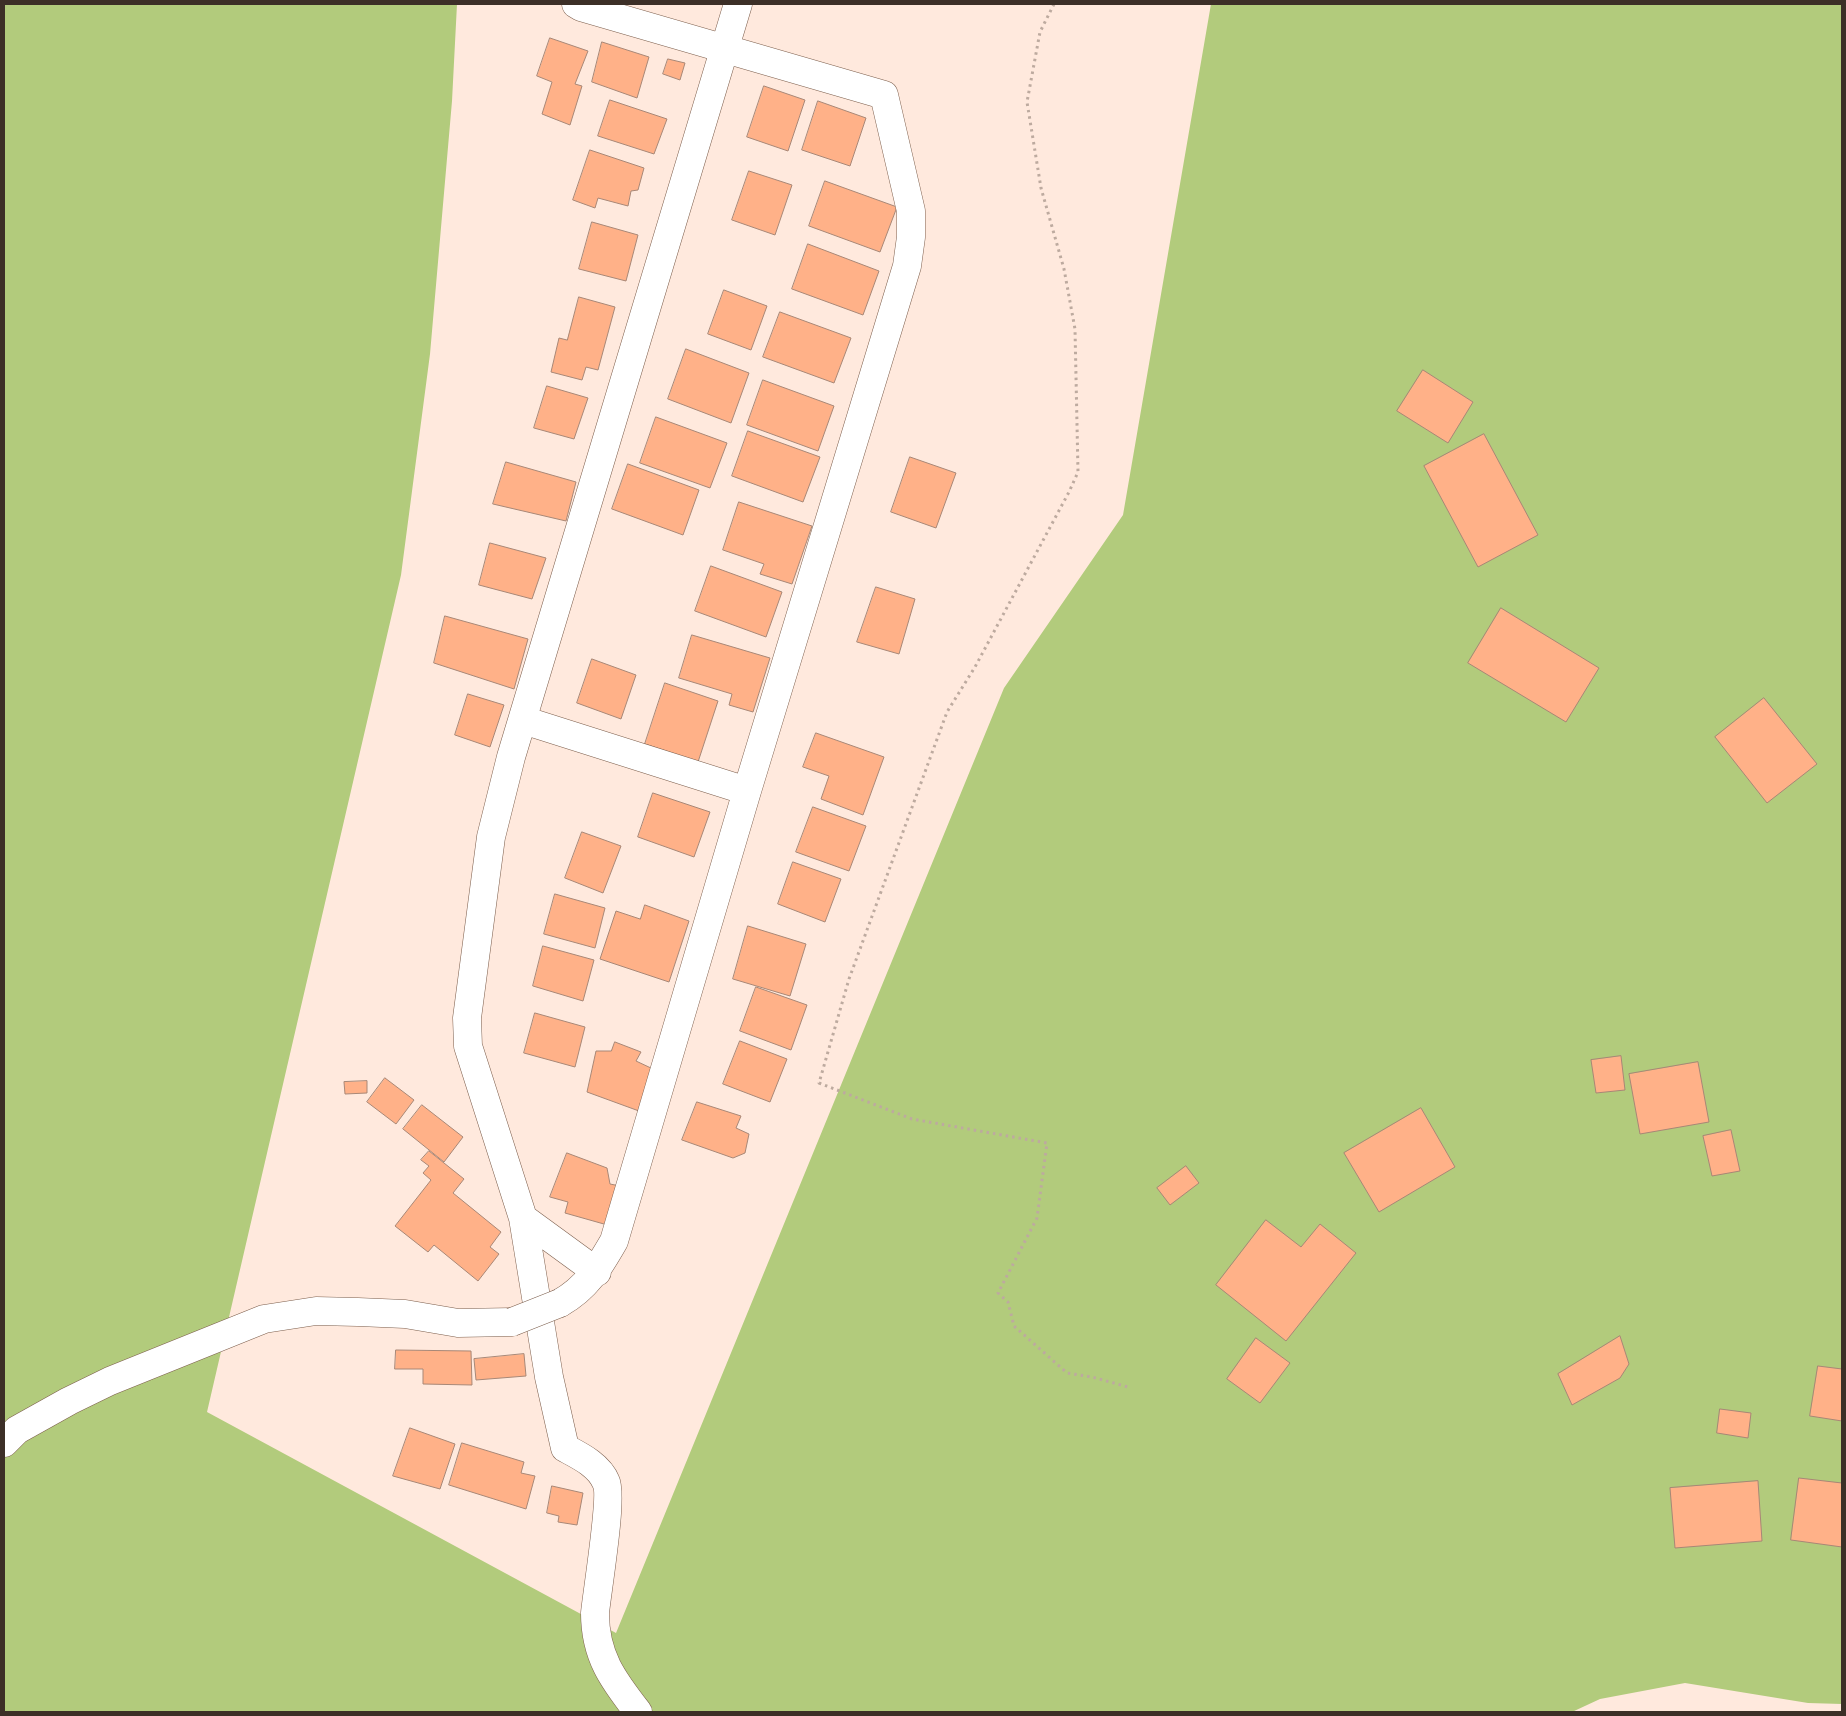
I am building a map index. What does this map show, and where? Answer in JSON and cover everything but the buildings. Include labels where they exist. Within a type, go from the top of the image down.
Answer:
[{"type":"street","points":[[4,1443],[17,1430],[69,1400],[137,1370],[264,1319],[316,1311],[405,1314],[458,1323],[512,1322],[560,1303],[584,1287],[597,1272],[614,1241],[747,791],[907,266],[912,237],[911,211],[884,95],[724,50],[576,4]]},
{"type":"street","points":[[638,1712],[610,1675],[600,1652],[595,1631],[595,1614],[608,1502],[607,1483],[584,1458],[565,1448],[549,1377],[523,1218],[468,1046],[467,1018],[491,837],[511,757],[738,4]]},
{"type":"street","points":[[523,720],[747,791]]},
{"type":"street","points":[[523,1218],[597,1272]]},
{"type":"path","points":[[1054,4],[1040,32],[1027,102],[1041,188],[1064,269],[1075,329],[1078,472],[975,667],[947,712],[849,980],[818,1083],[912,1119],[1047,1143],[1037,1218],[998,1293],[1008,1302],[1014,1326],[1067,1373],[1092,1377],[1128,1387]]},
{"type":"green space","points":[[4,4],[457,4],[452,101],[430,354],[401,575],[207,1412],[616,1633],[1004,688],[1123,515],[1211,4],[1842,4],[1842,1704],[1808,1703],[1685,1683],[1600,1699],[1572,1712],[4,1712]]}]
